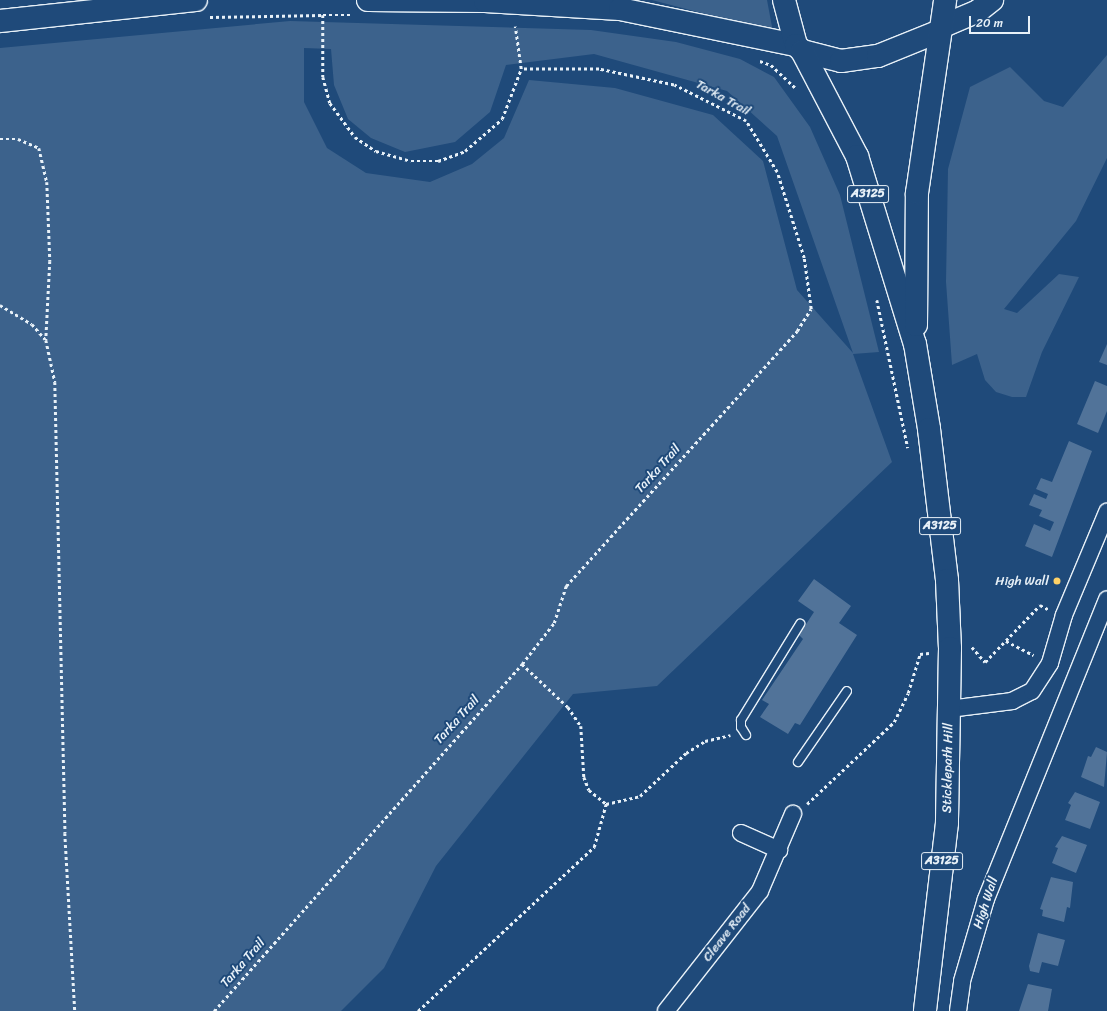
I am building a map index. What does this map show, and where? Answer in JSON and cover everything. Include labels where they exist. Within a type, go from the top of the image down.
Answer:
[{"type":"main road","points":[[784,0],[799,48]]},
{"type":"main road","points":[[941,29],[945,0]]},
{"type":"main road","points":[[365,7],[484,1],[620,9],[799,48],[841,61],[863,58],[941,29],[978,11],[992,0]]},
{"type":"main road","points":[[0,21],[199,9]]},
{"type":"main road","name":"A3125","points":[[941,29],[917,194],[915,344],[947,580],[949,709]]},
{"type":"main road","name":"A3125","points":[[799,48],[857,156],[915,344]]},
{"type":"main road","name":"Sticklepath Hill","points":[[925,1011],[948,822],[949,709]]},
{"type":"street","name":"Sticklepath Hill","points":[[949,709],[991,706],[1024,697],[1032,691],[1050,663],[1064,615],[1107,512]]},
{"type":"street","name":"High Wall","points":[[958,1011],[962,981],[986,899],[1107,599]]},
{"type":"street","name":"Cleave Road","points":[[666,1011],[760,891],[794,814]]},
{"type":"street","points":[[741,833],[779,850]]},
{"type":"lane","points":[[746,735],[741,728],[741,720],[800,624]]},
{"type":"lane","points":[[798,762],[847,692]]},
{"type":"path","points":[[199,9],[323,14],[365,7]]},
{"type":"path","points":[[323,14],[323,77],[330,103],[355,137],[396,157],[438,161],[477,143],[502,119],[522,69],[515,26]]},
{"type":"path","points":[[756,59],[771,66],[798,91]]},
{"type":"path","name":"Tarka Trail","points":[[214,1011],[522,664],[554,623],[566,586],[797,331],[811,309],[804,258],[777,172],[746,121],[674,85],[599,70],[522,69]]},
{"type":"path","points":[[0,139],[18,138],[39,148],[47,182],[50,261],[46,340],[55,382],[65,833],[75,1011]]},
{"type":"path","points":[[877,298],[909,456]]},
{"type":"path","points":[[0,305],[32,324],[46,340]]},
{"type":"path","points":[[1006,641],[1050,663]]},
{"type":"path","points":[[930,645],[930,660]]},
{"type":"path","points":[[522,664],[568,706],[581,726],[584,777],[589,790],[606,804]]},
{"type":"path","points":[[606,804],[640,796],[686,753],[705,741],[735,734]]},
{"type":"path","points":[[418,1011],[594,847],[606,804]]},
{"type":"shaded area","points":[[652,0],[767,0],[773,32]]},
{"type":"shaded area","points":[[290,21],[591,30],[676,42],[740,59],[774,77],[810,127],[840,195],[879,352],[853,354],[892,462],[657,686],[573,694],[436,866],[384,968],[341,1011],[0,1011],[0,48]],"holes":[[[304,48],[331,49],[334,85],[348,119],[371,138],[405,152],[455,142],[490,112],[506,65],[594,54],[727,91],[777,136],[853,353],[797,290],[763,161],[713,115],[615,88],[529,80],[504,138],[472,164],[430,182],[366,173],[327,148],[304,102]]]},
{"type":"shaded area","points":[[1107,55],[1107,158],[1076,221],[1004,309],[1017,313],[1059,274],[1079,277],[1042,352],[1026,397],[1012,397],[996,392],[985,380],[977,354],[952,365],[946,282],[948,169],[970,87],[1010,67],[1044,101],[1063,107]]},
{"type":"building","points":[[1107,344],[1107,365],[1099,362]]},
{"type":"building","points":[[1095,381],[1107,386],[1107,411],[1098,433],[1077,424]]},
{"type":"building","points":[[1069,441],[1092,451],[1052,557],[1025,546],[1034,524],[1050,531],[1054,522],[1039,516],[1042,510],[1029,505],[1034,494],[1046,499],[1048,494],[1036,489],[1041,478],[1052,482]]},
{"type":"building","points":[[814,579],[851,606],[839,623],[857,635],[800,725],[795,723],[788,734],[760,717],[769,704],[762,700],[803,639],[799,635],[814,612],[798,601]]},
{"type":"building","points":[[1096,747],[1107,752],[1104,787],[1081,777],[1088,756],[1091,757]]},
{"type":"building","points":[[1075,792],[1100,802],[1090,829],[1065,820],[1071,805],[1068,803]]},
{"type":"building","points":[[1062,836],[1087,845],[1076,873],[1052,863],[1058,848],[1055,847]]},
{"type":"building","points":[[1051,877],[1073,882],[1070,908],[1067,907],[1064,922],[1042,916],[1043,910],[1040,909]]},
{"type":"building","points":[[1038,933],[1065,940],[1058,966],[1042,962],[1039,973],[1030,971],[1029,966]]},
{"type":"building","points":[[1028,984],[1052,989],[1048,1011],[1019,1011]]},
{"type":"place","name":"High Wall","points":[[1057,581]]}]
